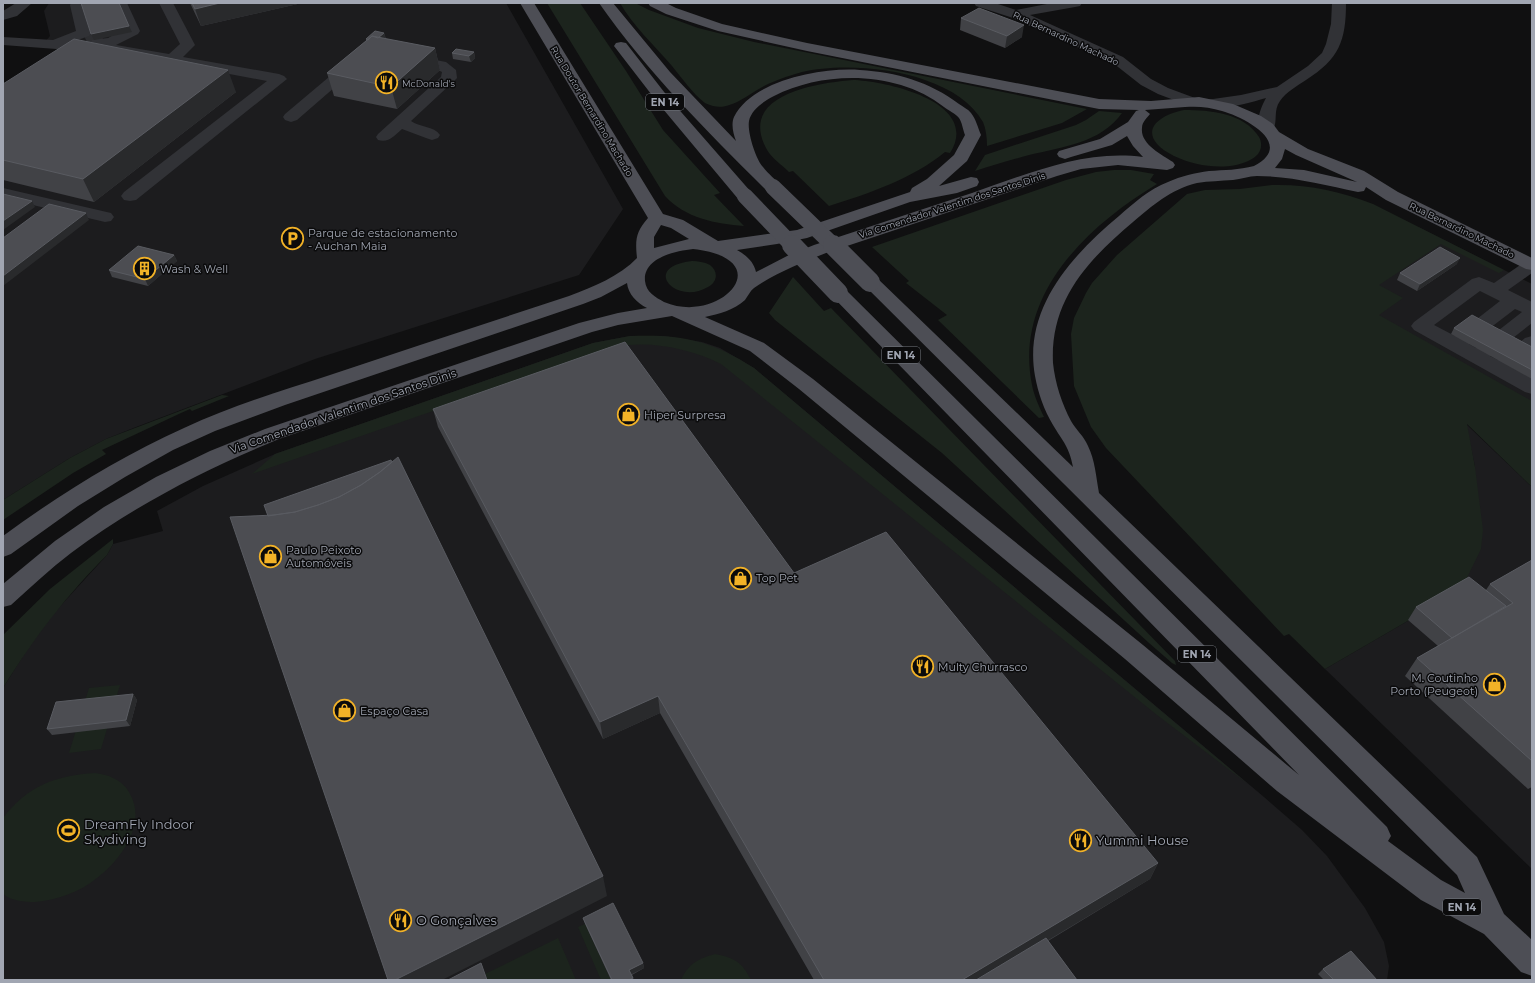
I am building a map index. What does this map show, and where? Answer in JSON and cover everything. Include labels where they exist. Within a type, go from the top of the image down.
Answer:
[{"type":"main road","name":"Rua Doutor Bernardino Machado","points":[[527,3],[656,218]]},
{"type":"main road","name":"EN 14","points":[[594,3],[600,16],[628,56],[709,156],[744,196],[838,293],[1431,890],[1494,924],[1532,961]]},
{"type":"main road","name":"EN 14","points":[[606,3],[639,46],[681,95],[754,169],[1467,866],[1494,924]]},
{"type":"main road","name":"Rua Bernardino Machado","points":[[655,3],[671,11],[718,27],[807,47],[1099,104],[1133,106],[1190,102],[1211,103],[1233,109],[1252,117],[1302,152],[1358,175],[1392,196],[1532,265]]},
{"type":"main road","points":[[754,169],[741,130],[742,117],[754,103],[772,91],[803,80],[835,75],[859,74],[884,77],[909,83],[930,91],[947,101],[965,115],[973,135],[961,158],[951,168],[933,183],[906,198]]},
{"type":"main road","name":"Via Comendador Valentim dos Santos Dinis","points":[[1027,164],[1084,150],[1106,142],[1135,124],[1140,116],[1148,110],[1160,105]]},
{"type":"main road","points":[[1135,124],[1134,132],[1137,141],[1143,149],[1154,158],[1167,165],[1189,172],[1213,176],[1235,176],[1254,172],[1268,165],[1276,156],[1278,146],[1270,131]]},
{"type":"main road","name":"Via Comendador Valentim dos Santos Dinis","points":[[746,285],[795,259],[820,249],[1051,172],[1077,165],[1111,160],[1144,161],[1167,165]]},
{"type":"main road","name":"Rua Bernardino Machado","points":[[1254,172],[1322,178],[1392,196]]},
{"type":"main road","points":[[1089,496],[1080,449],[1062,422],[1046,381],[1044,343],[1049,314],[1061,287],[1077,264],[1096,244],[1145,203],[1170,187],[1191,180],[1213,176]]},
{"type":"main road","name":"Via Comendador Valentim dos Santos Dinis","points":[[715,247],[777,239],[801,234],[906,198],[951,189],[985,177]]},
{"type":"main road","points":[[715,247],[677,224],[656,218],[646,231],[642,264],[635,276],[636,283],[643,297],[656,305],[720,329],[757,348],[806,384],[1134,652],[1287,782],[1431,890]]},
{"type":"main road","points":[[3,548],[69,499],[128,464],[191,433],[286,397],[594,293],[642,264],[661,250],[682,245],[703,244],[732,254],[742,263],[747,274],[746,285],[732,300],[720,306],[700,311],[675,311]]},
{"type":"main road","name":"Via Comendador Valentim dos Santos Dinis","points":[[3,598],[63,547],[96,523],[189,469],[230,450],[272,434],[586,327],[618,320],[675,311]]},
{"type":"street","points":[[3,16],[12,13],[25,3]]},
{"type":"street","points":[[77,5],[86,40],[88,42],[104,43],[133,31],[120,3]]},
{"type":"street","points":[[166,3],[188,45],[173,58]]},
{"type":"street","name":"Rua Bernardino Machado","points":[[981,3],[1016,14],[1118,60],[1146,82],[1190,102]]},
{"type":"street","points":[[1016,14],[1075,3]]},
{"type":"street","points":[[1211,103],[1241,100],[1281,90],[1312,71],[1327,56],[1336,39],[1339,3]]},
{"type":"street","points":[[56,44],[84,33]]},
{"type":"street","points":[[3,41],[123,50],[173,58],[279,79],[130,196]]},
{"type":"street","points":[[291,117],[366,54]]},
{"type":"street","points":[[384,137],[403,122],[449,78],[449,70],[441,65],[400,57]]},
{"type":"street","points":[[1270,131],[1270,105],[1281,90]]},
{"type":"street","points":[[403,122],[409,127],[432,135]]},
{"type":"street","points":[[3,193],[104,217]]},
{"type":"street","points":[[1495,291],[1532,265]]},
{"type":"street","points":[[1528,380],[1499,368],[1421,326],[1480,283],[1532,310]]},
{"type":"street","points":[[1455,345],[1513,301]]},
{"type":"street","points":[[1477,356],[1532,314]]},
{"type":"street","points":[[1499,368],[1532,342]]},
{"type":"shaded area","name":"Parque de estacionamento - Auchan Maia","points":[[49,3],[506,3],[623,209],[579,275],[315,359],[136,427],[106,439],[70,458],[3,500],[3,114],[95,53],[44,43],[50,36],[44,11]]},
{"type":"shaded area","points":[[547,3],[580,3],[626,71],[663,130],[720,193],[714,195],[744,226],[723,224],[691,215],[673,204],[665,196]]},
{"type":"shaded area","points":[[620,3],[635,3],[649,10],[698,28],[754,42],[1087,109],[1062,123],[987,146],[983,122],[969,105],[950,91],[927,81],[901,73],[874,69],[848,68],[824,69],[798,73],[768,84],[735,103],[720,107],[713,106],[705,103],[691,90],[638,28]]},
{"type":"shaded area","points":[[853,80],[887,85],[907,90],[926,98],[942,108],[953,120],[956,135],[950,153],[945,152],[932,162],[905,178],[860,196],[829,206],[793,171],[789,172],[773,158],[766,148],[760,130],[763,115],[772,104],[786,95],[821,84]]},
{"type":"shaded area","points":[[1184,110],[1226,114],[1245,123],[1253,129],[1260,139],[1261,146],[1258,154],[1254,158],[1245,162],[1221,167],[1197,164],[1174,156],[1163,149],[1156,142],[1152,135],[1153,129],[1156,123],[1163,118],[1172,113]]},
{"type":"shaded area","points":[[1099,111],[1122,113],[1103,131],[1080,142],[975,171],[985,155],[1076,125]]},
{"type":"shaded area","points":[[1131,170],[1154,174],[1150,180],[1157,184],[1131,201],[1105,221],[1082,243],[1061,267],[1045,293],[1034,322],[1029,352],[1032,385],[1044,417],[1039,418],[938,320],[947,315],[906,283],[909,281],[872,247],[1066,180],[1096,172]]},
{"type":"shaded area","points":[[1272,185],[1311,187],[1361,199],[1504,270],[1499,273],[1441,244],[1379,285],[1403,298],[1379,315],[1532,401],[1532,487],[1467,424],[1475,467],[1483,530],[1481,549],[1461,590],[1325,669],[1289,634],[1284,636],[1106,448],[1091,427],[1074,386],[1071,334],[1074,318],[1092,283],[1117,255],[1187,194],[1205,190],[1240,189]]},
{"type":"shaded area","points":[[1418,227],[1532,284],[1532,457],[1287,238]]},
{"type":"shaded area","points":[[699,261],[710,265],[716,274],[715,280],[708,287],[696,292],[685,292],[675,289],[668,283],[666,277],[668,270],[676,265]]},
{"type":"shaded area","points":[[793,277],[824,311],[831,308],[1175,661],[1176,665],[1149,643],[942,453],[775,320],[769,313]]},
{"type":"shaded area","points":[[630,336],[664,336],[702,342],[720,348],[754,368],[1264,797],[1302,830],[1327,856],[1365,908],[1384,942],[1389,966],[1387,980],[3,980],[3,688],[26,651],[53,614],[107,555],[113,544],[163,531],[157,511],[203,486],[275,454],[593,343]]},
{"type":"shaded area","points":[[630,336],[665,336],[695,341],[724,351],[754,368],[1248,784],[1157,715],[721,364],[697,354],[656,345],[629,345],[617,347],[252,474],[275,454],[593,343]]},
{"type":"shaded area","points":[[222,395],[229,396],[192,411],[190,409],[102,450],[106,454],[73,473],[3,520],[3,500],[70,458],[106,439]]},
{"type":"shaded area","points":[[1466,424],[1532,487],[1532,869],[1325,669],[1461,590],[1475,467]]},
{"type":"shaded area","points":[[113,539],[113,544],[107,555],[77,586],[51,618],[26,652],[3,688],[3,635],[50,589]]},
{"type":"shaded area","points":[[120,685],[101,749],[69,753],[89,688]]},
{"type":"shaded area","name":"DreamFly Indoor Skydiving","points":[[95,773],[109,776],[121,783],[129,791],[134,805],[135,817],[133,829],[129,840],[115,862],[90,883],[76,891],[52,899],[35,902],[23,901],[14,900],[3,894],[3,818],[22,798],[44,784],[68,776]]},
{"type":"shaded area","points":[[585,924],[611,980],[601,980],[578,927]]},
{"type":"shaded area","points":[[558,938],[576,980],[488,980],[485,974]]},
{"type":"shaded area","points":[[715,954],[733,959],[741,965],[751,980],[681,980],[687,969],[695,962]]},
{"type":"building","points":[[81,3],[119,3],[129,26],[91,34]]},
{"type":"building","points":[[192,3],[220,3],[195,9]]},
{"type":"building","points":[[979,8],[1024,25],[1007,36],[961,18]]},
{"type":"building","points":[[375,31],[384,33],[378,38],[372,36],[368,40],[366,39]]},
{"type":"building","points":[[372,36],[435,48],[391,87],[327,73]]},
{"type":"building","points":[[74,39],[228,70],[83,179],[3,160],[3,84]]},
{"type":"building","points":[[456,49],[474,52],[469,56],[452,53]]},
{"type":"building","points":[[3,194],[32,201],[3,221]]},
{"type":"building","points":[[49,204],[86,213],[3,276],[3,238]]},
{"type":"building","name":"Wash & Well","points":[[138,246],[174,255],[145,279],[109,270]]},
{"type":"building","points":[[1440,247],[1460,258],[1420,284],[1400,273]]},
{"type":"building","points":[[1472,315],[1532,347],[1532,370],[1454,328]]},
{"type":"building","points":[[625,342],[794,573],[886,532],[1158,863],[962,980],[824,980],[658,696],[600,722],[433,409]]},
{"type":"building","points":[[398,457],[603,876],[395,980],[388,980],[230,517],[274,515],[295,512],[318,505],[339,497],[361,485]]},
{"type":"building","points":[[391,460],[392,462],[380,472],[361,485],[339,497],[295,512],[268,516],[264,505]]},
{"type":"building","points":[[1532,560],[1532,761],[1417,658],[1513,603],[1490,584]]},
{"type":"building","points":[[1469,577],[1506,606],[1452,638],[1416,607]]},
{"type":"building","points":[[133,694],[126,720],[47,729],[56,702]]},
{"type":"building","points":[[613,903],[643,963],[629,970],[633,978],[629,980],[612,980],[583,918]]},
{"type":"building","points":[[1046,938],[1077,980],[976,980]]},
{"type":"building","points":[[1351,951],[1377,980],[1334,980],[1323,969]]},
{"type":"building","points":[[481,963],[487,980],[448,980]]},
{"type":"tunnel","points":[[86,40],[119,25]]},
{"type":"place","name":"McDonald's","points":[[387,83]]},
{"type":"place","name":"Parque de estacionamento - Auchan Maia","points":[[293,239]]},
{"type":"place","name":"Wash & Well","points":[[145,269]]},
{"type":"place","name":"Hiper Surpresa","points":[[628,415]]},
{"type":"place","name":"Paulo Peixoto Automóveis","points":[[270,556]]},
{"type":"place","name":"Top Pet","points":[[740,578]]},
{"type":"place","name":"Multy Churrasco","points":[[922,667]]},
{"type":"place","name":"M. Coutinho Porto (Peugeot)","points":[[1494,684]]},
{"type":"place","name":"Espaço Casa","points":[[344,711]]},
{"type":"place","name":"DreamFly Indoor Skydiving","points":[[68,831]]},
{"type":"place","name":"Yummi House","points":[[1080,840]]},
{"type":"place","name":"O Gonçalves","points":[[400,920]]}]
